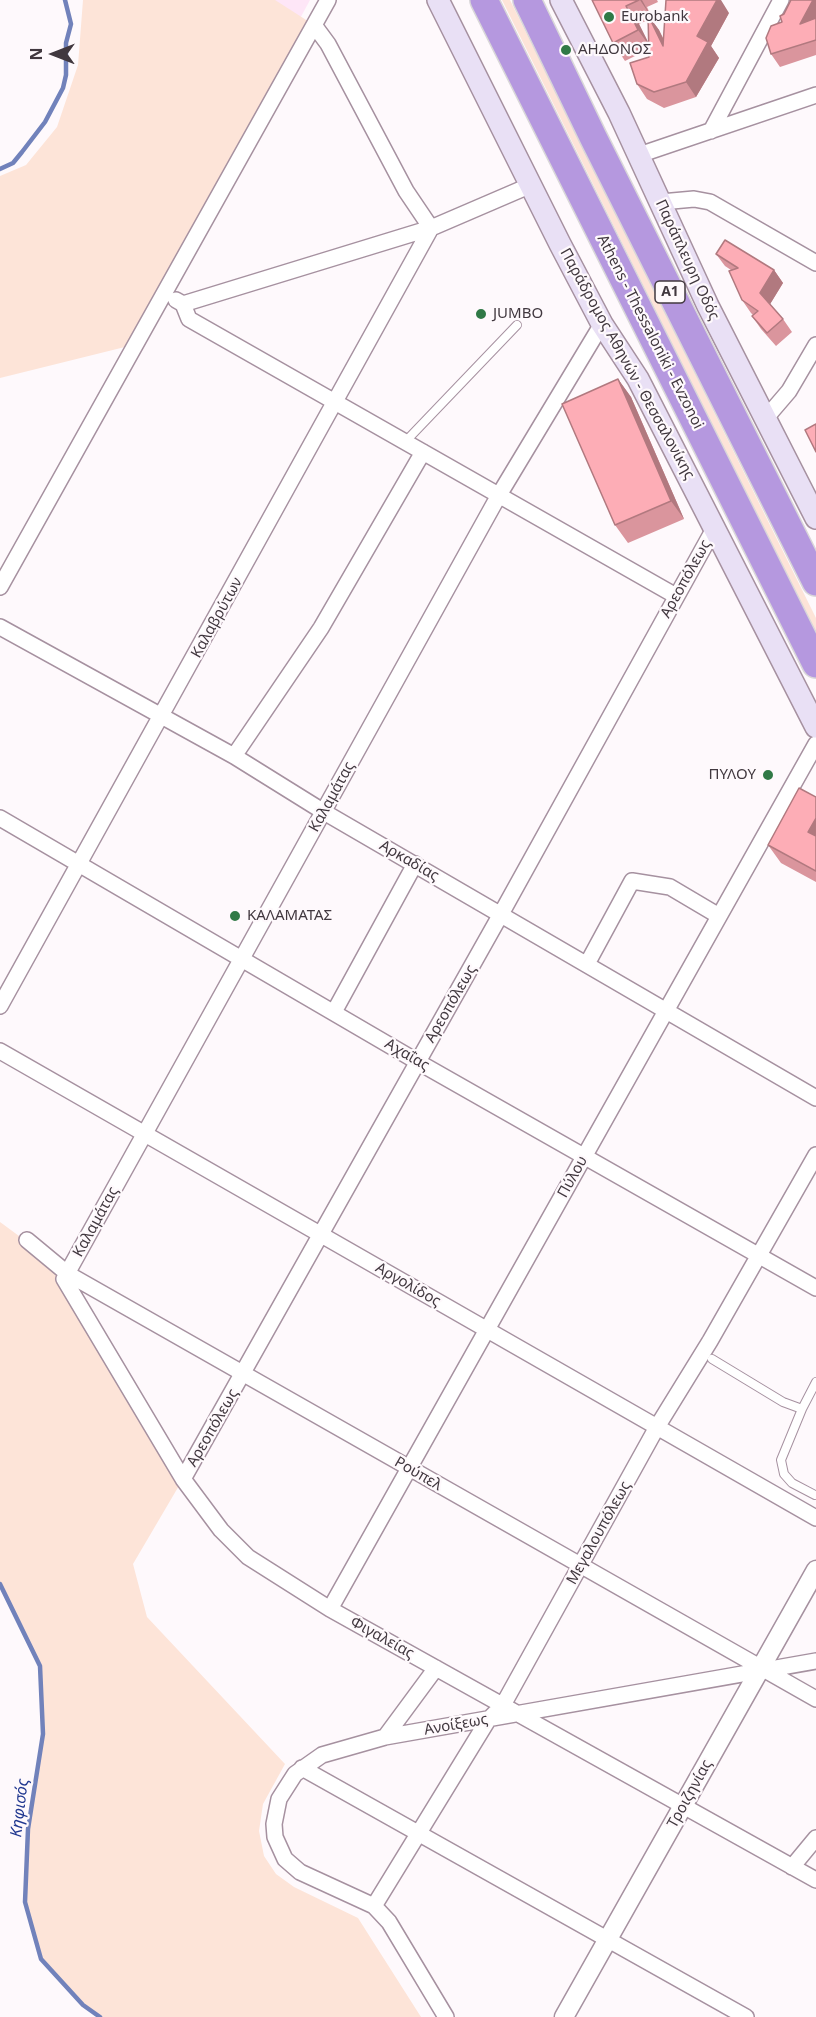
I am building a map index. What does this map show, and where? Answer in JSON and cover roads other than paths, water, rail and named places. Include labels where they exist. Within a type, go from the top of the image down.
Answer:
[{"type":"highway","name":"Athens - Thessaloniki - Evzonoi","points":[[484,0],[816,664]]},
{"type":"highway","name":"Α1","points":[[527,0],[593,137],[816,582]]},
{"type":"main road","name":"Παράδρομος Αθηνών - Θεσσαλονίκης","points":[[438,0],[602,324],[638,379],[716,527],[816,727]]},
{"type":"main road","name":"Παράπλευρη Οδός","points":[[561,0],[662,202],[708,306],[816,518]]},
{"type":"street","points":[[0,587],[328,0]]},
{"type":"street","points":[[711,131],[781,0]]},
{"type":"street","points":[[314,25],[328,44],[406,191],[431,228]]},
{"type":"street","points":[[639,155],[816,95]]},
{"type":"street","points":[[183,304],[431,228],[531,185]]},
{"type":"street","points":[[662,202],[694,199],[710,202],[816,263]]},
{"type":"street","name":"Καλαβρύτων","points":[[0,1006],[431,228]]},
{"type":"street","points":[[166,293],[183,304],[189,319],[676,596]]},
{"type":"street","name":"Καλαμάτας","points":[[68,1274],[499,495],[602,324]]},
{"type":"street","points":[[765,419],[789,391],[816,345]]},
{"type":"street","points":[[234,756],[321,628],[423,452]]},
{"type":"street","name":"Αρεοπόλεως","points":[[183,1479],[322,1235],[716,527]]},
{"type":"street","name":"Αρκαδίας","points":[[0,627],[234,756],[324,812],[816,1098]]},
{"type":"street","name":"Πύλου","points":[[330,1609],[816,744]]},
{"type":"street","name":"Αχαΐας","points":[[0,818],[584,1158],[816,1288]]},
{"type":"street","points":[[334,1012],[415,864]]},
{"type":"street","points":[[587,964],[632,881],[670,887],[719,916]]},
{"type":"street","name":"Αργολίδος","points":[[0,1051],[816,1518]]},
{"type":"street","name":"Μεγαλουπόλεως","points":[[374,1906],[421,1833],[488,1720],[503,1705],[657,1427],[816,1155]]},
{"type":"street","name":"Ρούπελ","points":[[27,1240],[68,1274],[760,1670],[816,1699]]},
{"type":"street","name":"Φιγαλείας","points":[[68,1274],[64,1279],[183,1479],[233,1544],[248,1557],[330,1609],[816,1880]]},
{"type":"street","name":"Τροιζηνίας","points":[[564,2017],[816,1570]]},
{"type":"street","name":"Ανοίξεως","points":[[374,1906],[300,1872],[285,1859],[280,1850],[274,1824],[277,1805],[283,1790],[302,1768],[322,1755],[385,1737],[816,1661]]},
{"type":"street","points":[[385,1737],[436,1668]]},
{"type":"street","points":[[302,1768],[747,2017]]},
{"type":"street","points":[[792,1867],[816,1838]]},
{"type":"street","points":[[374,1906],[389,1922],[446,2017]]},
{"type":"lane","points":[[405,442],[517,325]]},
{"type":"lane","points":[[712,1359],[783,1402],[802,1408]]},
{"type":"lane","points":[[815,1495],[792,1482],[784,1474],[781,1460],[802,1408],[816,1382]]},
{"type":"waterway","points":[[0,169],[13,163],[22,152],[45,122],[63,88],[66,75],[66,43],[71,24],[65,0]]},
{"type":"waterway","name":"Κηφισός","points":[[0,1584],[40,1666],[43,1734],[28,1829],[25,1902],[41,1959],[83,2005],[100,2017]]},
{"type":"place","name":"Eurobank","points":[[609,17]]},
{"type":"place","name":"ΑΗΔΟΝΟΣ","points":[[566,50]]},
{"type":"place","name":"JUMBO","points":[[481,314]]},
{"type":"place","name":"ΠΥΛΟΥ","points":[[768,775]]},
{"type":"place","name":"ΚΑΛΑΜΑΤΑΣ","points":[[235,916]]}]
